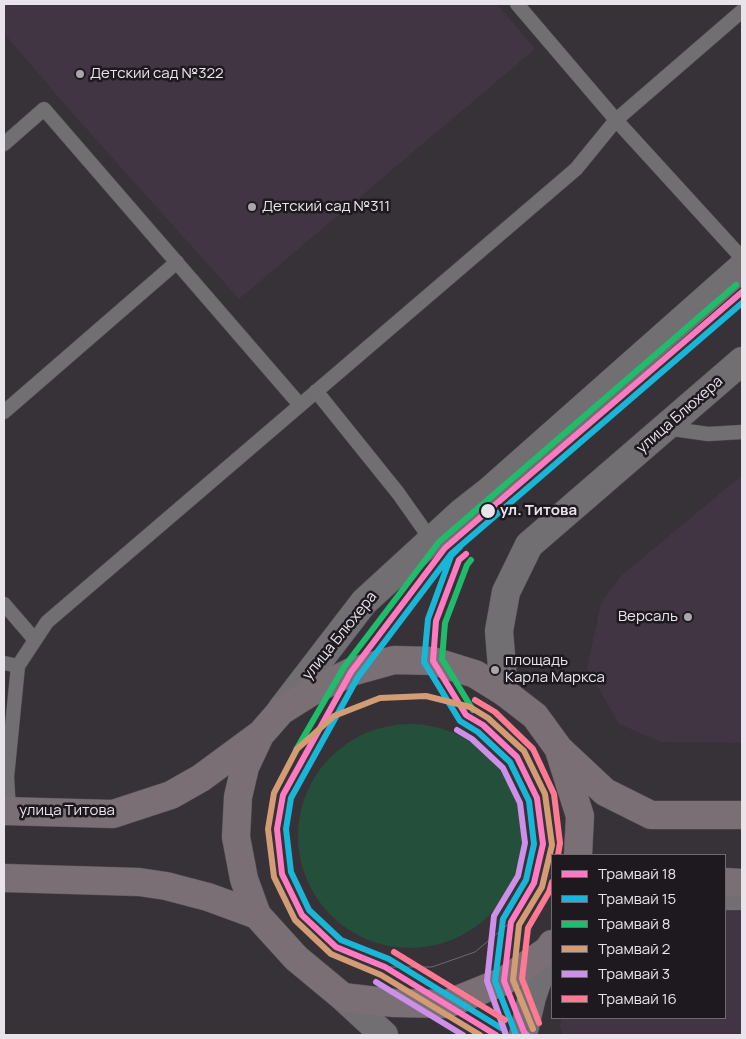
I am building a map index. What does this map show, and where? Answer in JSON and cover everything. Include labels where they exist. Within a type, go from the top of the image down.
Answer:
[{"type":"main road","points":[[550,947],[504,981],[447,1004],[394,1003],[343,997],[296,958],[257,915],[244,879],[236,836],[238,797],[245,767],[260,735],[280,711],[316,689],[351,672],[394,660],[433,661],[475,674],[504,692],[535,716],[559,749],[605,792],[651,815],[742,815]]},
{"type":"main road","name":"улица Титова","points":[[6,811],[113,814],[171,795],[202,778],[260,735]]},
{"type":"main road","points":[[559,749],[580,816],[578,854]]},
{"type":"main road","points":[[4,878],[139,882],[166,886],[208,897],[257,915]]},
{"type":"main road","points":[[726,882],[742,883]]},
{"type":"street","name":"улица Блюхера","points":[[280,711],[364,602],[461,513],[489,491],[742,268]]},
{"type":"street","name":"улица Блюхера","points":[[504,692],[499,631],[506,592],[529,545],[742,361]]},
{"type":"street","points":[[523,1035],[532,997],[550,947]]},
{"type":"street","points":[[343,997],[384,1035]]},
{"type":"lane","points":[[517,4],[616,120],[742,258]]},
{"type":"lane","points":[[6,811],[7,777],[18,666],[47,622],[576,169],[616,120],[742,11]]},
{"type":"lane","points":[[4,144],[44,109],[300,405]]},
{"type":"lane","points":[[4,412],[177,262]]},
{"type":"lane","points":[[316,391],[398,493],[432,541]]},
{"type":"lane","points":[[665,428],[708,434],[742,432]]},
{"type":"lane","points":[[4,604],[35,640]]},
{"type":"lane","points":[[4,663],[18,666]]},
{"type":"lane","points":[[726,903],[742,903]]},
{"type":"shaded area","name":"Детский сад №311","points":[[4,4],[497,4],[535,49],[239,299],[74,115],[4,33]]},
{"type":"shaded area","name":"Версаль","points":[[742,475],[742,743],[661,742],[619,724],[587,668],[601,603],[622,575]]},
{"type":"shaded area","points":[[726,910],[742,911],[742,1035],[563,1035],[560,1026],[562,1019],[726,1019]]},
{"type":"green space","points":[[399,724],[421,724],[453,732],[472,742],[490,756],[504,774],[518,803],[522,836],[518,869],[514,879],[504,898],[490,916],[472,930],[443,944],[421,948],[399,948],[367,940],[348,930],[330,916],[316,898],[302,869],[298,847],[298,825],[306,793],[316,774],[330,756],[348,742],[377,728]]},
{"type":"tram line","name":"8","points":[[296,750],[344,667],[439,542],[736,285]]},
{"type":"tram line","name":"18","points":[[496,1035],[385,967],[336,947],[302,915],[282,874],[277,829],[283,795],[351,672],[445,548],[742,292]]},
{"type":"tram line","name":"15","points":[[501,1028],[389,959],[341,940],[309,910],[291,872],[286,829],[291,798],[358,677],[451,554],[742,303]]},
{"type":"tram line","name":"15","points":[[460,547],[451,556],[428,619],[424,662],[460,721],[478,732],[510,762],[529,801],[534,844],[526,880],[503,919],[495,981],[516,1035]]},
{"type":"tram line","name":"18","points":[[466,554],[459,560],[436,621],[433,661],[466,715],[483,725],[517,757],[537,798],[543,844],[534,883],[511,922],[504,981],[524,1032],[527,1035]]},
{"type":"tram line","name":"8","points":[[471,560],[467,565],[445,623],[442,659],[473,710]]},
{"type":"tram line","name":"2","points":[[480,1035],[381,975],[331,954],[295,920],[274,877],[268,829],[274,793],[297,749],[334,716],[380,698],[426,696],[470,707],[488,718],[524,751],[545,794],[552,845],[542,887],[519,925],[513,980],[533,1029]]},
{"type":"tram line","name":"16","points":[[475,700],[495,712],[533,749],[554,794],[560,843],[558,854]]},
{"type":"tram line","name":"3","points":[[457,730],[472,739],[503,768],[520,803],[525,843],[518,876],[494,916],[487,981],[506,1035]]},
{"type":"tram line","name":"16","points":[[539,1023],[522,979],[528,928],[551,885]]},
{"type":"tram line","points":[[385,967],[432,967],[475,952],[511,922]]},
{"type":"tram line","name":"16","points":[[394,952],[505,1020]]},
{"type":"tram line","name":"3","points":[[376,982],[463,1035]]},
{"type":"place","name":"Детский сад №322","points":[[80,74]]},
{"type":"place","name":"Детский сад №311","points":[[252,207]]},
{"type":"place","name":"ул. Титова","points":[[488,511]]},
{"type":"place","name":"Версаль","points":[[688,617]]},
{"type":"place","name":"площадь Карла Маркса","points":[[495,670]]}]
